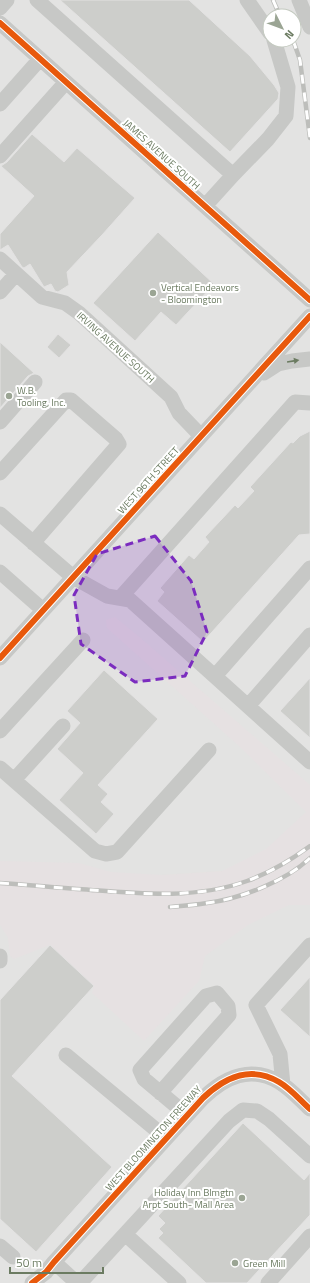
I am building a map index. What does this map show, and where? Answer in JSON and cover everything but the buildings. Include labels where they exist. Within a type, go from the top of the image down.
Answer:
[{"type":"street","points":[[0,8],[7,0]]},
{"type":"street","points":[[37,0],[233,176]]},
{"type":"street","points":[[247,0],[262,22]]},
{"type":"street","points":[[299,0],[309,18]]},
{"type":"street","name":"JAMES AVENUE SOUTH","points":[[0,23],[310,300]]},
{"type":"street","points":[[205,206],[268,139],[286,116],[288,87],[276,48]]},
{"type":"street","points":[[0,104],[40,60]]},
{"type":"street","points":[[0,156],[66,82]]},
{"type":"street","name":"IRVING AVENUE SOUTH","points":[[0,260],[42,297],[65,304],[79,313],[171,397],[179,413],[202,436]]},
{"type":"street","points":[[0,292],[16,274]]},
{"type":"street","name":"WEST 96TH STREET","points":[[0,658],[310,316]]},
{"type":"street","points":[[253,380],[278,364],[310,359]]},
{"type":"street","points":[[0,422],[35,382]]},
{"type":"street","points":[[0,474],[66,400],[71,400],[116,439],[118,444],[33,543]]},
{"type":"street","points":[[120,598],[295,402],[310,403]]},
{"type":"street","points":[[0,514],[73,578],[107,596],[130,600],[310,762]]},
{"type":"street","points":[[215,676],[310,568]]},
{"type":"street","points":[[0,572],[43,610]]},
{"type":"street","points":[[248,706],[310,635]]},
{"type":"street","points":[[0,731],[83,640]]},
{"type":"street","points":[[14,780],[63,726]]},
{"type":"street","points":[[0,768],[95,851],[106,854],[117,852],[209,750]]},
{"type":"street","points":[[283,1085],[280,1054],[256,1005],[310,945]]},
{"type":"street","points":[[0,956],[0,961]]},
{"type":"street","points":[[160,1093],[229,1015],[228,1006],[217,993],[206,996],[140,1070],[144,1079],[160,1093],[187,1116]]},
{"type":"street","points":[[66,1055],[166,1138]]},
{"type":"street","name":"WEST BLOOMINGTON FREEWAY","points":[[32,1283],[46,1272],[213,1088],[224,1081],[246,1074],[258,1074],[269,1077],[283,1085],[310,1109]]},
{"type":"street","points":[[54,1262],[78,1283],[229,1121],[243,1110],[257,1111],[270,1119],[310,1156]]},
{"type":"street","points":[[125,1234],[179,1283]]},
{"type":"street","points":[[268,1283],[310,1236]]},
{"type":"street","points":[[0,1246],[13,1256]]},
{"type":"highlighted area","points":[[155,536],[191,581],[207,632],[185,676],[135,682],[81,644],[74,595],[97,554]]},
{"type":"shaded area","points":[[0,0],[310,0],[310,1283],[0,1283]]},
{"type":"shaded area","points":[[115,617],[310,785],[310,905],[289,905],[248,925],[205,956],[199,981],[144,1041],[92,993],[94,986],[50,945],[14,959],[10,956],[8,938],[0,925],[0,861],[79,863],[111,872],[162,875],[222,871],[266,849],[306,812],[240,747],[107,628],[106,620]]},
{"type":"railway","points":[[273,0],[276,8]]},
{"type":"railway","points":[[296,48],[300,60],[310,138]]},
{"type":"railway","points":[[0,883],[150,894],[209,891],[228,887],[255,878],[280,866],[310,846]]},
{"type":"railway","points":[[170,907],[234,898],[262,888],[276,881],[310,858]]},
{"type":"cycle path","points":[[0,23],[310,300]]},
{"type":"cycle path","points":[[0,658],[310,316]]},
{"type":"cycle path","points":[[32,1283],[46,1272],[203,1098],[220,1084],[238,1076],[258,1074],[279,1082],[288,1088],[310,1109]]},
{"type":"place","name":"Vertical Endeavors - Bloomington","points":[[153,293]]},
{"type":"place","name":"W.B. Tooling, Inc.","points":[[9,396]]},
{"type":"place","name":"Holiday Inn Blmgtn Arpt South- Mall Area","points":[[242,1198]]},
{"type":"place","name":"Green Mill","points":[[235,1263]]}]
